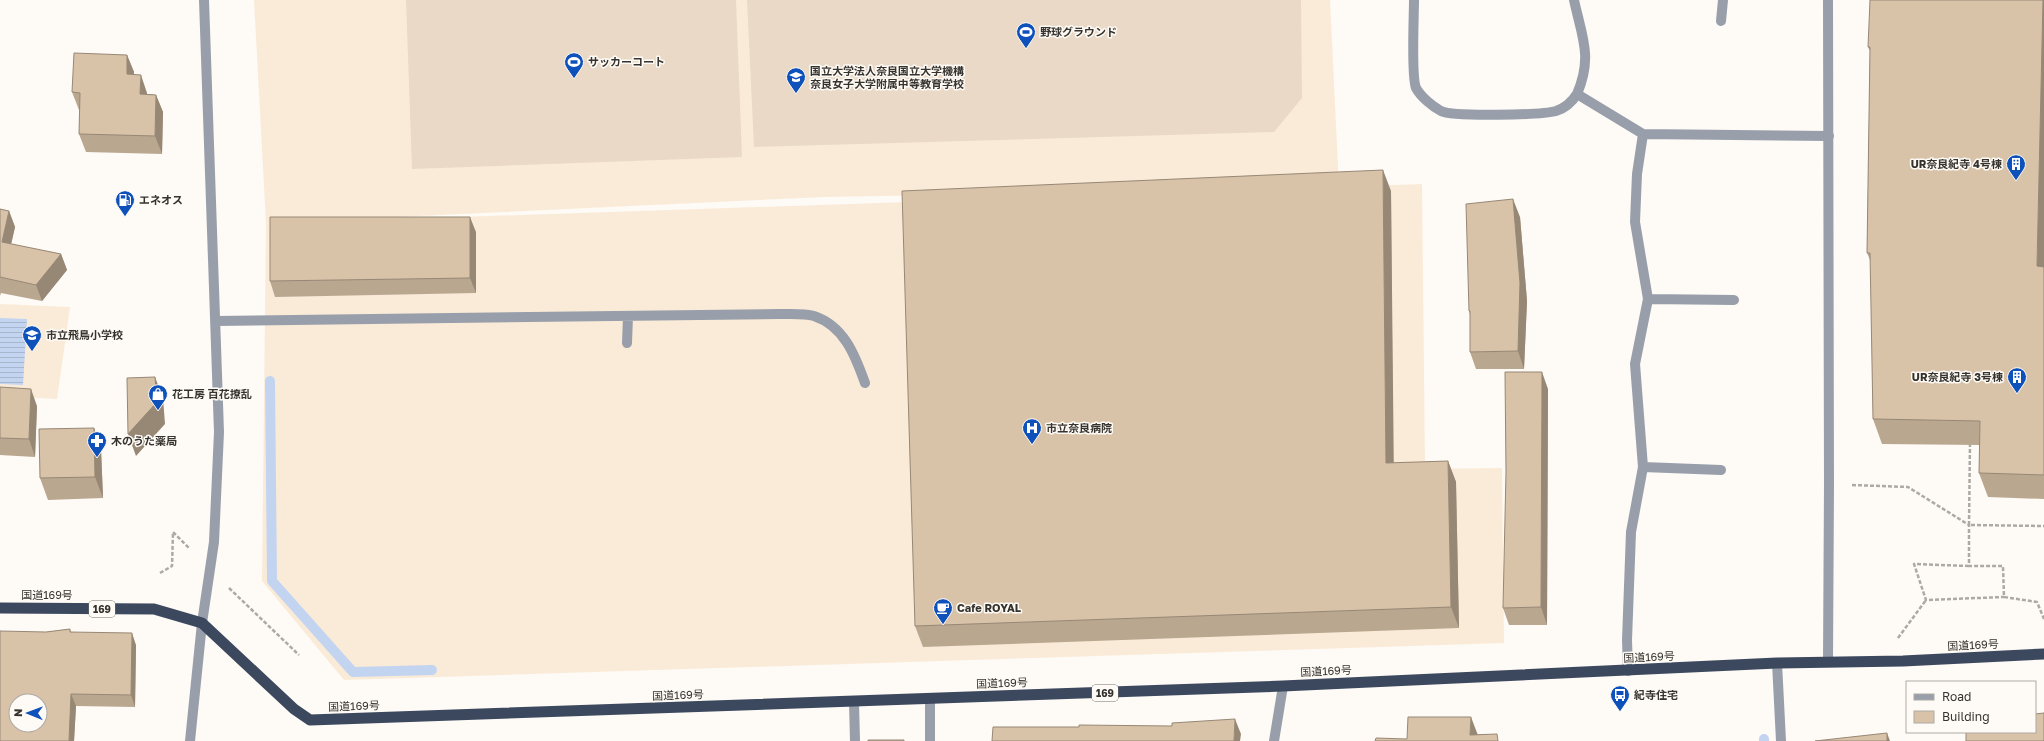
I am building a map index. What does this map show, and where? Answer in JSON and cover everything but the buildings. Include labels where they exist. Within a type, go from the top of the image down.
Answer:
[{"type":"highway","name":"国道169号","points":[[0,608],[154,609],[202,623],[294,708],[310,720],[1283,686],[1777,663],[1881,661],[2044,654]]},
{"type":"street","points":[[190,741],[202,623],[214,534],[219,432],[204,0]]},
{"type":"street","points":[[1414,0],[1414,73],[1416,88],[1426,101],[1442,111],[1462,115],[1550,113],[1566,107],[1577,94],[1586,70],[1587,57],[1574,0]]},
{"type":"street","points":[[1721,21],[1723,0]]},
{"type":"street","points":[[1828,0],[1828,662]]},
{"type":"street","points":[[1577,94],[1643,134],[1829,136]]},
{"type":"street","points":[[1628,671],[1627,640],[1631,532],[1643,467],[1635,364],[1648,299],[1635,222],[1637,174],[1643,134]]},
{"type":"street","points":[[1648,299],[1734,300]]},
{"type":"street","points":[[216,321],[779,314],[813,316],[839,331],[856,357],[865,383]]},
{"type":"street","points":[[627,343],[628,316]]},
{"type":"street","points":[[1643,467],[1721,470]]},
{"type":"street","points":[[1777,663],[1781,741]]},
{"type":"street","points":[[1274,741],[1283,686]]},
{"type":"street","points":[[930,699],[930,741]]},
{"type":"street","points":[[854,702],[855,741]]},
{"type":"path","points":[[1969,566],[1970,439]]},
{"type":"path","points":[[1829,485],[1908,487],[1969,525],[2044,526]]},
{"type":"path","points":[[1926,600],[1914,564],[2003,566],[2004,597]]},
{"type":"path","points":[[1926,600],[2004,597],[2037,602],[2044,619]]},
{"type":"path","points":[[1881,661],[1926,600]]},
{"type":"shaded area","points":[[254,0],[1330,0],[1339,187],[1422,184],[1425,469],[1502,468],[1504,643],[344,680],[262,581],[266,223]],"holes":[[[1298,189],[310,222],[823,197]]]},
{"type":"shaded area","name":"サッカーコート","points":[[406,0],[736,0],[742,157],[412,169]]},
{"type":"shaded area","name":"野球グラウンド","points":[[747,0],[1301,0],[1302,98],[1274,132],[754,147]]},
{"type":"shaded area","name":"市立飛鳥小学校","points":[[0,304],[70,307],[57,399],[0,396]]},
{"type":"water","points":[[0,318],[27,319],[23,385],[0,384]]},
{"type":"waterway","points":[[270,381],[272,581],[353,672],[432,670]]},
{"type":"place","name":"野球グラウンド","points":[[1026,49]]},
{"type":"place","name":"サッカーコート","points":[[574,79]]},
{"type":"place","name":"国立大学法人奈良国立大学機構 奈良女子大学附属中等教育学校","points":[[796,94]]},
{"type":"place","name":"UR奈良紀寺 4号棟","points":[[2016,181]]},
{"type":"place","name":"エネオス","points":[[125,217]]},
{"type":"place","name":"市立飛鳥小学校","points":[[32,352]]},
{"type":"place","name":"UR奈良紀寺 3号棟","points":[[2017,394]]},
{"type":"place","name":"花工房 百花撩乱","points":[[158,411]]},
{"type":"place","name":"市立奈良病院","points":[[1032,445]]},
{"type":"place","name":"木のうた薬局","points":[[97,458]]},
{"type":"place","name":"Cafe ROYAL","points":[[943,625]]},
{"type":"place","name":"紀寺住宅","points":[[1620,712]]}]
